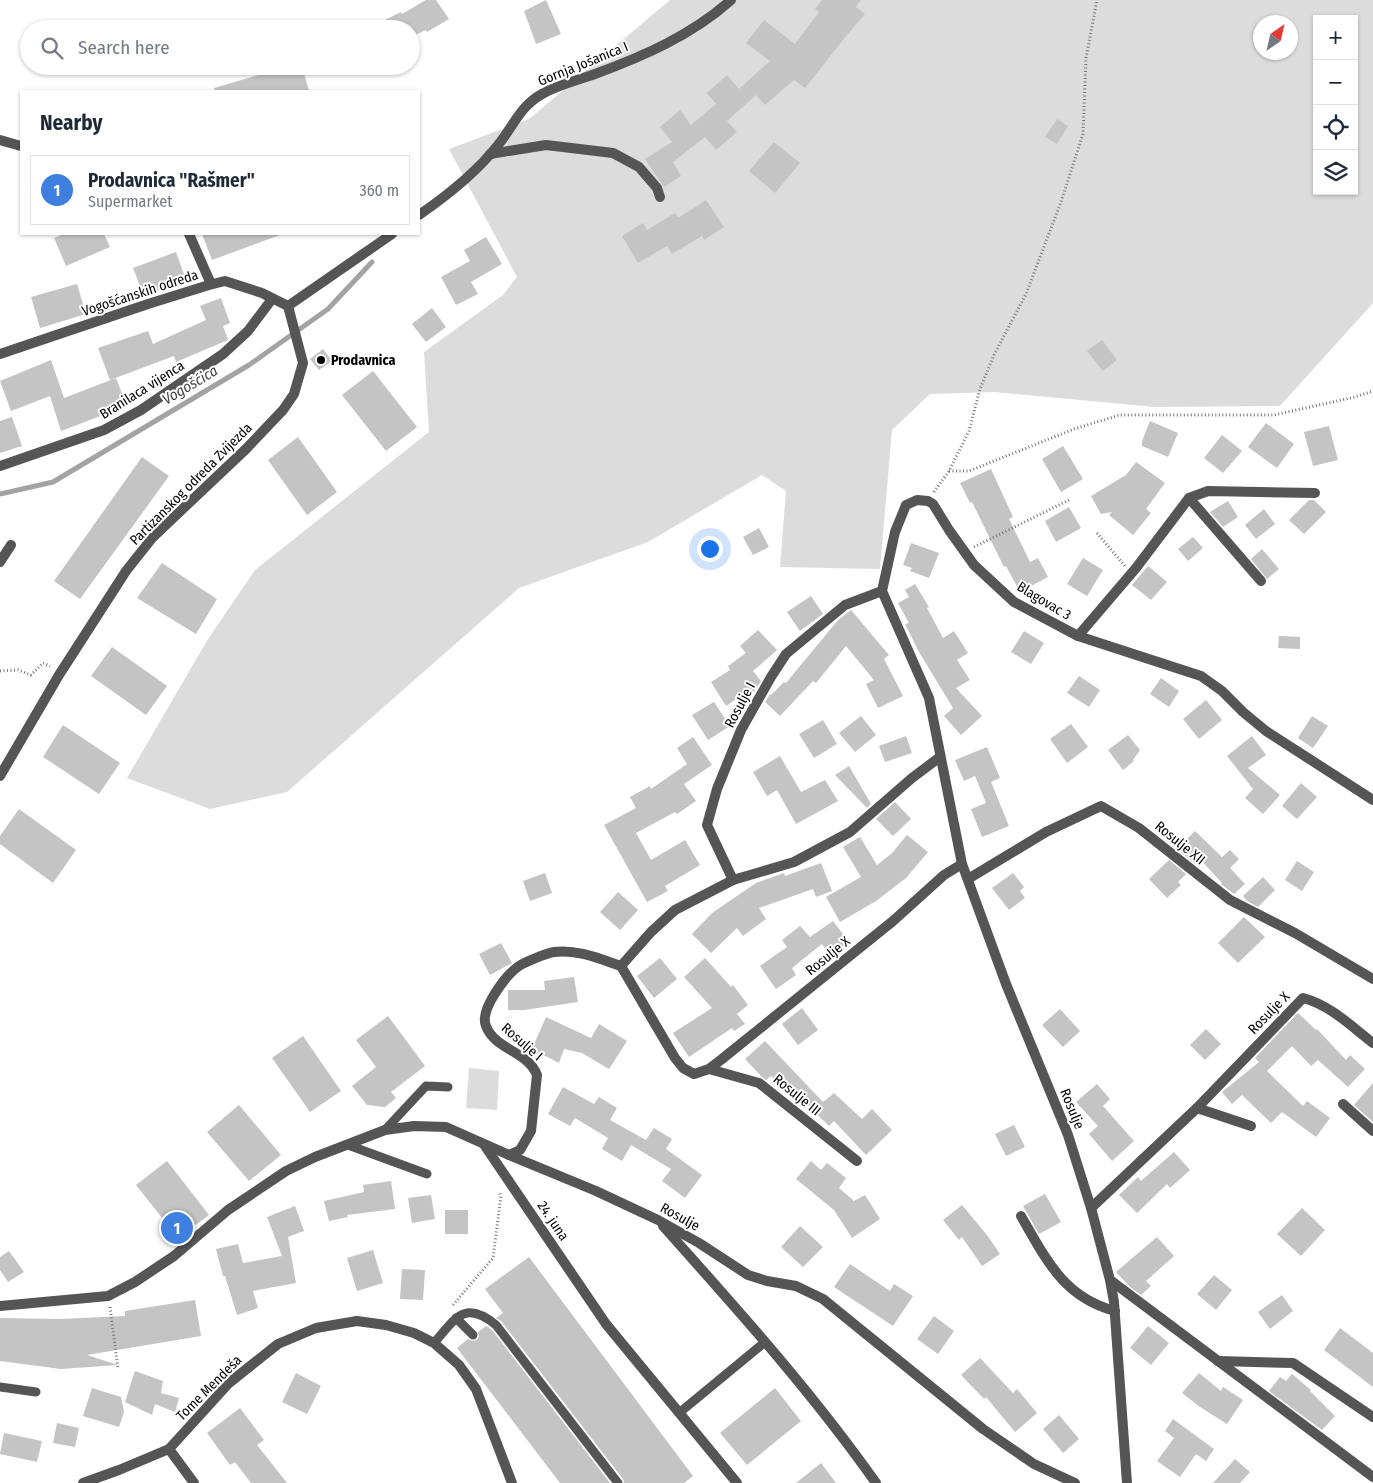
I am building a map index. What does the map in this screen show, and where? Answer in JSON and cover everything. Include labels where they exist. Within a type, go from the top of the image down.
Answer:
[{"type":"street","name":"Gornja Jošanica I","points":[[420,214],[450,193],[490,154],[499,145],[519,113],[542,94],[633,60],[681,37],[731,0]]},
{"type":"street","points":[[0,140],[20,146]]},
{"type":"street","points":[[490,154],[546,145],[613,153],[639,167],[657,188],[660,198]]},
{"type":"street","points":[[189,235],[212,284]]},
{"type":"street","points":[[288,306],[391,235]]},
{"type":"street","name":"Vogošćanskih odreda","points":[[0,354],[212,284],[225,282],[238,284],[288,306]]},
{"type":"street","name":"Branilaca vijenca","points":[[0,466],[104,430],[141,410],[223,354],[248,331],[272,299]]},
{"type":"street","name":"Partizanskog odreda Zvijezda","points":[[0,776],[59,675],[126,571],[153,537],[246,450],[283,410],[294,394],[302,363],[288,306]]},
{"type":"street","points":[[1078,636],[1131,574],[1189,498],[1208,491],[1315,493]]},
{"type":"street","points":[[1189,498],[1261,581]]},
{"type":"street","points":[[621,966],[651,932],[675,910],[733,880],[794,862],[850,832],[912,778],[940,757],[929,698],[882,591],[894,532],[906,505],[912,502],[928,501]]},
{"type":"street","name":"Blagovac 3","points":[[928,501],[933,504],[974,565],[1014,602],[1078,636],[1201,676],[1222,691],[1266,731],[1373,800]]},
{"type":"street","points":[[0,562],[11,545]]},
{"type":"street","name":"Rosulje I","points":[[733,880],[707,825],[717,789],[740,730],[786,654],[845,605],[882,591]]},
{"type":"street","name":"Rosulje","points":[[940,757],[962,864],[1006,984],[1068,1135],[1091,1208],[1110,1280],[1115,1311],[1127,1483]]},
{"type":"street","name":"Rosulje XII","points":[[968,879],[1046,832],[1101,806],[1139,828],[1230,900],[1295,933],[1373,979]]},
{"type":"street","name":"Rosulje X","points":[[709,1069],[893,921],[944,875],[962,864]]},
{"type":"street","name":"Rosulje I","points":[[509,1155],[520,1150],[531,1131],[537,1075],[534,1068],[519,1053],[497,1042],[486,1028],[484,1019],[492,996],[519,967],[554,952],[582,954],[621,966]]},
{"type":"street","name":"Rosulje III","points":[[621,966],[675,1058],[683,1068],[694,1074],[709,1069],[759,1083],[857,1161]]},
{"type":"street","name":"Rosulje X","points":[[1091,1208],[1197,1108],[1303,998],[1313,1001],[1332,1012],[1373,1043]]},
{"type":"street","points":[[1343,1104],[1373,1131]]},
{"type":"street","points":[[1197,1108],[1251,1126]]},
{"type":"street","points":[[0,1306],[108,1296],[134,1282],[174,1256],[228,1210],[286,1171],[385,1130],[414,1126],[446,1127],[485,1146],[509,1155]]},
{"type":"street","name":"24. juna","points":[[485,1146],[606,1324],[737,1483]]},
{"type":"street","name":"Rosulje","points":[[509,1155],[596,1191],[658,1220],[699,1243],[748,1275],[767,1281],[796,1286],[823,1299],[983,1429],[1034,1464],[1075,1483]]},
{"type":"street","points":[[1022,1216],[1050,1266],[1072,1290],[1102,1308],[1115,1311]]},
{"type":"street","points":[[658,1220],[765,1342],[842,1435],[876,1483]]},
{"type":"street","points":[[1110,1280],[1373,1478]]},
{"type":"street","name":"Tome Mendeša","points":[[83,1483],[168,1449],[229,1384],[278,1344],[316,1328],[356,1321],[386,1325],[414,1333],[434,1343]]},
{"type":"street","points":[[434,1343],[459,1365],[476,1389],[512,1483]]},
{"type":"street","points":[[1218,1361],[1293,1364],[1373,1417]]},
{"type":"street","points":[[168,1449],[194,1483]]},
{"type":"lane","points":[[385,1130],[426,1086],[448,1087]]},
{"type":"lane","points":[[348,1145],[427,1174]]},
{"type":"lane","points":[[434,1343],[456,1318],[475,1312],[485,1316],[496,1325],[618,1483]]},
{"type":"lane","points":[[456,1318],[473,1336]]},
{"type":"lane","points":[[679,1413],[765,1342]]},
{"type":"lane","points":[[0,1387],[36,1392]]},
{"type":"path","points":[[928,501],[949,471],[969,431],[980,389],[994,355],[1026,294],[1061,202],[1083,134],[1086,58],[1097,0]]},
{"type":"path","points":[[949,471],[969,471],[1074,429],[1120,415],[1274,415],[1355,397],[1373,391]]},
{"type":"path","points":[[964,551],[1071,498]]},
{"type":"path","points":[[1097,533],[1131,574]]},
{"type":"path","points":[[0,671],[18,670],[31,675],[43,663],[51,666],[59,675]]},
{"type":"path","points":[[449,1309],[493,1258],[501,1196],[498,1188]]},
{"type":"path","points":[[108,1296],[118,1369]]},
{"type":"shaded area","points":[[670,0],[1373,0],[1373,303],[1280,406],[1155,407],[994,392],[930,394],[892,430],[880,569],[780,567],[786,491],[762,475],[648,542],[519,588],[287,792],[210,809],[127,778],[208,639],[255,570],[429,432],[424,352],[503,295],[517,277],[449,149],[529,119]]},
{"type":"shaded area","points":[[469,1068],[499,1071],[497,1110],[466,1108]]},
{"type":"building","points":[[426,0],[436,0],[449,19],[427,32],[426,30],[420,33],[420,20],[385,20],[401,12],[402,14]]},
{"type":"building","points":[[546,0],[561,34],[536,44],[524,11]]},
{"type":"building","points":[[822,0],[861,0],[856,7],[865,14],[805,88],[794,80],[765,105],[756,95],[727,121],[737,132],[716,150],[705,137],[673,162],[681,176],[664,187],[645,159],[672,142],[660,127],[680,110],[691,125],[716,104],[707,93],[727,75],[739,89],[770,61],[746,43],[764,20],[795,44],[819,12],[815,9]]},
{"type":"building","points":[[259,75],[305,75],[309,90],[215,90],[214,88]]},
{"type":"building","points":[[1057,119],[1068,126],[1057,144],[1045,137]]},
{"type":"building","points":[[774,142],[800,163],[775,193],[749,171]]},
{"type":"building","points":[[706,200],[724,227],[704,240],[702,236],[672,254],[667,246],[638,263],[622,236],[643,223],[647,230],[675,213],[678,218]]},
{"type":"building","points":[[62,235],[104,235],[110,247],[66,266],[54,238]]},
{"type":"building","points":[[202,235],[280,235],[212,260]]},
{"type":"building","points":[[486,237],[502,264],[471,282],[478,294],[456,305],[441,277],[470,261],[464,250]]},
{"type":"building","points":[[176,252],[186,280],[144,296],[133,268]]},
{"type":"building","points":[[77,284],[86,314],[40,328],[31,297]]},
{"type":"building","points":[[221,298],[230,323],[223,326],[228,340],[176,362],[174,356],[110,380],[98,348],[148,331],[153,344],[206,320],[200,306]]},
{"type":"building","points":[[432,308],[446,327],[426,342],[412,324]]},
{"type":"building","points":[[1102,340],[1117,360],[1103,371],[1087,351]]},
{"type":"building","name":"Prodavnica","points":[[323,349],[332,361],[319,370],[310,359]]},
{"type":"building","points":[[51,360],[64,398],[116,378],[127,406],[61,431],[50,396],[11,411],[0,381]]},
{"type":"building","points":[[373,371],[417,427],[386,451],[342,395]]},
{"type":"building","points":[[12,417],[22,446],[0,453],[0,421]]},
{"type":"building","points":[[1150,421],[1178,433],[1168,457],[1142,446],[1142,441]]},
{"type":"building","points":[[1266,423],[1294,444],[1277,468],[1248,447]]},
{"type":"building","points":[[1329,426],[1338,460],[1313,466],[1304,432]]},
{"type":"building","points":[[1222,435],[1242,451],[1223,473],[1204,458]]},
{"type":"building","points":[[298,437],[337,492],[307,515],[268,460]]},
{"type":"building","points":[[1063,446],[1083,479],[1061,492],[1042,459]]},
{"type":"building","points":[[142,457],[169,476],[80,599],[54,581]]},
{"type":"building","points":[[1136,462],[1165,483],[1146,509],[1151,513],[1133,535],[1109,515],[1112,512],[1101,514],[1091,496],[1126,475]]},
{"type":"building","points":[[991,469],[1013,517],[1009,519],[1030,562],[1038,558],[1048,577],[1020,592],[1006,566],[1004,567],[972,502],[970,503],[960,483]]},
{"type":"building","points":[[1309,500],[1314,500],[1326,512],[1304,534],[1289,520]]},
{"type":"building","points":[[1228,501],[1238,517],[1223,527],[1210,512]]},
{"type":"building","points":[[1069,507],[1081,528],[1056,542],[1045,521]]},
{"type":"building","points":[[1264,509],[1275,524],[1256,539],[1245,525]]},
{"type":"building","points":[[759,528],[769,547],[753,555],[743,537]]},
{"type":"building","points":[[1193,537],[1203,548],[1188,561],[1178,549]]},
{"type":"building","points":[[911,543],[939,553],[929,578],[910,571],[912,568],[903,565]]},
{"type":"building","points":[[1262,549],[1279,569],[1267,579],[1251,559]]},
{"type":"building","points":[[1083,558],[1103,570],[1087,596],[1067,584]]},
{"type":"building","points":[[162,563],[217,599],[196,634],[137,598]]},
{"type":"building","points":[[1148,566],[1167,582],[1151,600],[1132,585]]},
{"type":"building","points":[[915,584],[929,607],[927,608],[943,638],[954,631],[968,653],[957,660],[970,680],[956,688],[982,716],[961,735],[944,716],[953,708],[919,652],[905,624],[909,623],[898,603],[909,597],[905,590]]},
{"type":"building","points":[[811,596],[823,614],[800,631],[787,612]]},
{"type":"building","points":[[851,610],[889,655],[884,659],[903,696],[878,708],[866,684],[874,680],[846,646],[816,683],[813,681],[780,716],[765,702],[770,694],[784,682],[786,683],[838,620]]},
{"type":"building","points":[[758,630],[777,650],[753,671],[761,681],[754,692],[751,689],[726,706],[711,682],[730,670],[728,666],[746,653],[740,646]]},
{"type":"building","points":[[1024,631],[1044,643],[1031,664],[1011,652]]},
{"type":"building","points":[[1279,636],[1300,637],[1300,649],[1278,648]]},
{"type":"building","points":[[112,647],[167,686],[146,715],[91,676]]},
{"type":"building","points":[[1079,676],[1100,690],[1089,707],[1067,693]]},
{"type":"building","points":[[1161,678],[1179,691],[1169,707],[1150,694]]},
{"type":"building","points":[[1206,700],[1222,720],[1199,739],[1183,719]]},
{"type":"building","points":[[714,702],[730,726],[708,740],[692,715]]},
{"type":"building","points":[[861,716],[876,735],[855,752],[839,733]]},
{"type":"building","points":[[1312,716],[1328,726],[1313,748],[1298,738]]},
{"type":"building","points":[[823,720],[837,744],[814,758],[799,734]]},
{"type":"building","points":[[1071,724],[1088,747],[1067,763],[1050,739]]},
{"type":"building","points":[[63,725],[120,763],[99,794],[43,757]]},
{"type":"building","points":[[1128,735],[1140,750],[1134,761],[1123,770],[1108,750]]},
{"type":"building","points":[[906,736],[912,753],[885,762],[879,746]]},
{"type":"building","points":[[1252,736],[1266,755],[1248,768],[1280,795],[1263,814],[1245,798],[1253,789],[1227,756]]},
{"type":"building","points":[[693,737],[712,765],[684,784],[696,801],[677,814],[675,812],[636,833],[651,860],[685,840],[700,865],[665,886],[668,891],[647,902],[604,825],[636,808],[630,797],[650,786],[651,789],[687,764],[677,748]]},
{"type":"building","points":[[987,747],[1000,778],[991,782],[1009,826],[982,837],[971,809],[986,803],[975,776],[964,781],[955,760]]},
{"type":"building","points":[[780,756],[801,792],[825,780],[838,801],[796,824],[777,790],[767,796],[753,772]]},
{"type":"building","points":[[849,766],[871,804],[867,808],[835,775]]},
{"type":"building","points":[[1301,783],[1317,797],[1297,819],[1282,806]]},
{"type":"building","points":[[895,802],[911,819],[893,836],[876,819]]},
{"type":"building","points":[[19,809],[76,850],[53,883],[0,844],[0,836]]},
{"type":"building","points":[[1195,831],[1222,857],[1230,850],[1239,859],[1230,868],[1245,884],[1234,894],[1221,884],[1200,859],[1195,864],[1177,849]]},
{"type":"building","points":[[907,835],[928,852],[906,878],[876,901],[840,922],[826,897],[861,877],[843,847],[860,837],[877,865],[892,853]]},
{"type":"building","points":[[1169,860],[1186,874],[1178,882],[1181,885],[1167,898],[1149,879]]},
{"type":"building","points":[[1297,861],[1314,872],[1302,891],[1285,880]]},
{"type":"building","points":[[821,863],[832,891],[816,897],[813,889],[759,908],[766,919],[743,936],[737,928],[711,953],[692,934],[712,913],[756,883],[784,873],[785,876]]},
{"type":"building","points":[[545,873],[552,893],[530,901],[523,881]]},
{"type":"building","points":[[1013,873],[1024,887],[1020,891],[1025,898],[1009,910],[992,888]]},
{"type":"building","points":[[1263,877],[1275,890],[1258,907],[1247,901],[1243,896]]},
{"type":"building","points":[[618,892],[638,910],[620,930],[600,912]]},
{"type":"building","points":[[1244,917],[1265,937],[1238,963],[1218,943]]},
{"type":"building","points":[[833,921],[849,942],[830,956],[822,944],[792,968],[796,975],[776,989],[760,966],[787,947],[782,940],[800,926],[810,937]]},
{"type":"building","points":[[501,943],[512,963],[490,975],[479,954]]},
{"type":"building","points":[[660,958],[677,979],[654,998],[637,976]]},
{"type":"building","points":[[705,958],[731,987],[733,985],[748,1005],[737,1014],[745,1024],[734,1031],[732,1028],[689,1057],[673,1033],[712,1008],[684,977]]},
{"type":"building","points":[[574,977],[578,1002],[524,1010],[508,1010],[508,990],[545,990],[544,981]]},
{"type":"building","points":[[802,1008],[818,1030],[798,1045],[782,1024]]},
{"type":"building","points":[[1060,1009],[1080,1031],[1063,1047],[1042,1025]]},
{"type":"building","points":[[1298,1013],[1317,1029],[1346,1060],[1350,1055],[1365,1069],[1348,1087],[1318,1060],[1311,1066],[1292,1046],[1267,1071],[1303,1106],[1307,1101],[1330,1118],[1316,1137],[1282,1112],[1271,1123],[1242,1095],[1232,1104],[1222,1092],[1259,1062],[1255,1058]]},
{"type":"building","points":[[388,1016],[425,1066],[391,1092],[396,1098],[385,1107],[367,1105],[352,1086],[376,1067],[356,1040]]},
{"type":"building","points":[[546,1017],[591,1038],[599,1024],[627,1041],[609,1069],[582,1053],[564,1049],[559,1063],[532,1049]]},
{"type":"building","points":[[1206,1029],[1221,1044],[1205,1060],[1190,1045]]},
{"type":"building","points":[[303,1036],[341,1091],[310,1112],[272,1058]]},
{"type":"building","points":[[765,1041],[823,1102],[834,1093],[862,1119],[872,1109],[892,1130],[866,1155],[834,1121],[829,1126],[804,1102],[802,1105],[771,1076],[766,1080],[762,1077],[745,1059]]},
{"type":"building","points":[[1373,1083],[1373,1122],[1354,1105]]},
{"type":"building","points":[[1097,1084],[1110,1099],[1103,1106],[1134,1141],[1112,1161],[1089,1134],[1098,1126],[1076,1102]]},
{"type":"building","points":[[563,1087],[594,1104],[599,1097],[617,1108],[610,1120],[646,1140],[654,1128],[672,1139],[666,1149],[702,1175],[685,1198],[662,1181],[671,1169],[631,1145],[622,1161],[602,1149],[608,1138],[575,1118],[570,1126],[548,1114]]},
{"type":"building","points":[[239,1105],[281,1155],[249,1181],[207,1132]]},
{"type":"building","points":[[1014,1125],[1025,1147],[1006,1156],[995,1134]]},
{"type":"building","points":[[1174,1152],[1190,1170],[1170,1188],[1167,1184],[1137,1213],[1119,1195],[1138,1177],[1141,1181]]},
{"type":"building","points":[[167,1161],[209,1215],[178,1238],[136,1185]]},
{"type":"building","points":[[811,1161],[821,1170],[827,1163],[846,1178],[839,1188],[854,1201],[865,1195],[880,1219],[852,1238],[834,1210],[796,1179]]},
{"type":"building","points":[[391,1181],[395,1209],[347,1215],[348,1217],[329,1221],[324,1201],[364,1192],[363,1185]]},
{"type":"building","points":[[1045,1194],[1061,1222],[1039,1234],[1023,1206]]},
{"type":"building","points":[[431,1195],[435,1219],[412,1223],[408,1198]]},
{"type":"building","points":[[962,1205],[1000,1254],[982,1266],[962,1237],[959,1240],[943,1220]]},
{"type":"building","points":[[295,1206],[304,1231],[288,1237],[296,1283],[253,1291],[258,1308],[237,1315],[225,1276],[223,1276],[216,1249],[238,1244],[243,1263],[282,1256],[267,1217]]},
{"type":"building","points":[[1302,1208],[1325,1230],[1301,1256],[1277,1234]]},
{"type":"building","points":[[445,1210],[468,1210],[468,1234],[445,1234]]},
{"type":"building","points":[[800,1226],[823,1247],[803,1267],[781,1247]]},
{"type":"building","points":[[1157,1237],[1174,1256],[1146,1281],[1151,1286],[1141,1295],[1130,1287],[1116,1272]]},
{"type":"building","points":[[373,1250],[383,1283],[357,1291],[347,1258]]},
{"type":"building","points":[[9,1251],[24,1272],[8,1282],[0,1270],[0,1257]]},
{"type":"building","points":[[529,1257],[693,1476],[684,1483],[624,1483],[623,1479],[501,1321],[496,1318],[503,1313],[485,1289]]},
{"type":"building","points":[[850,1264],[890,1291],[894,1284],[913,1296],[893,1326],[834,1287]]},
{"type":"building","points":[[402,1269],[425,1270],[423,1300],[400,1299]]},
{"type":"building","points":[[1214,1275],[1232,1290],[1216,1310],[1197,1294]]},
{"type":"building","points":[[1282,1295],[1293,1311],[1270,1329],[1258,1312]]},
{"type":"building","points":[[195,1300],[201,1336],[87,1355],[118,1365],[61,1369],[0,1361],[0,1318],[60,1319],[125,1316],[125,1311]]},
{"type":"building","points":[[934,1316],[954,1331],[938,1354],[917,1339]]},
{"type":"building","points":[[486,1326],[492,1330],[610,1483],[560,1483],[457,1348],[468,1339],[472,1341],[477,1340],[478,1332]]},
{"type":"building","points":[[1148,1326],[1169,1343],[1151,1365],[1130,1348]]},
{"type":"building","points":[[1340,1328],[1373,1353],[1373,1387],[1324,1350]]},
{"type":"building","points":[[980,1358],[1013,1393],[1017,1389],[1037,1413],[1015,1432],[986,1397],[984,1399],[961,1375]]},
{"type":"building","points":[[135,1371],[163,1381],[161,1393],[179,1398],[175,1412],[155,1404],[152,1415],[125,1402]]},
{"type":"building","points":[[296,1373],[321,1386],[307,1414],[282,1402]]},
{"type":"building","points":[[1199,1373],[1221,1391],[1223,1387],[1243,1400],[1227,1424],[1182,1393]]},
{"type":"building","points":[[1292,1374],[1311,1390],[1335,1416],[1322,1430],[1269,1391],[1280,1377],[1286,1381]]},
{"type":"building","points":[[92,1388],[121,1397],[124,1412],[119,1427],[83,1416]]},
{"type":"building","points":[[775,1388],[801,1421],[747,1465],[720,1433]]},
{"type":"building","points":[[240,1408],[264,1440],[257,1445],[287,1483],[251,1483],[235,1462],[230,1465],[207,1433]]},
{"type":"building","points":[[1059,1415],[1079,1439],[1063,1453],[1043,1429]]},
{"type":"building","points":[[1173,1419],[1214,1449],[1206,1461],[1196,1454],[1180,1477],[1157,1461],[1174,1438],[1165,1431]]},
{"type":"building","points":[[57,1423],[79,1428],[75,1447],[53,1443]]},
{"type":"building","points":[[4,1433],[42,1441],[37,1462],[0,1454]]},
{"type":"building","points":[[1235,1459],[1250,1472],[1240,1483],[1213,1483]]},
{"type":"building","points":[[821,1463],[836,1483],[796,1483]]},
{"type":"waterway","name":"Vogošćica","points":[[0,494],[53,482],[249,365],[328,309],[372,262]]},
{"type":"place","name":"Prodavnica","points":[[321,360]]},
{"type":"place","name":"Prodavnica \"Rašmer\"","points":[[177,1228]]}]
